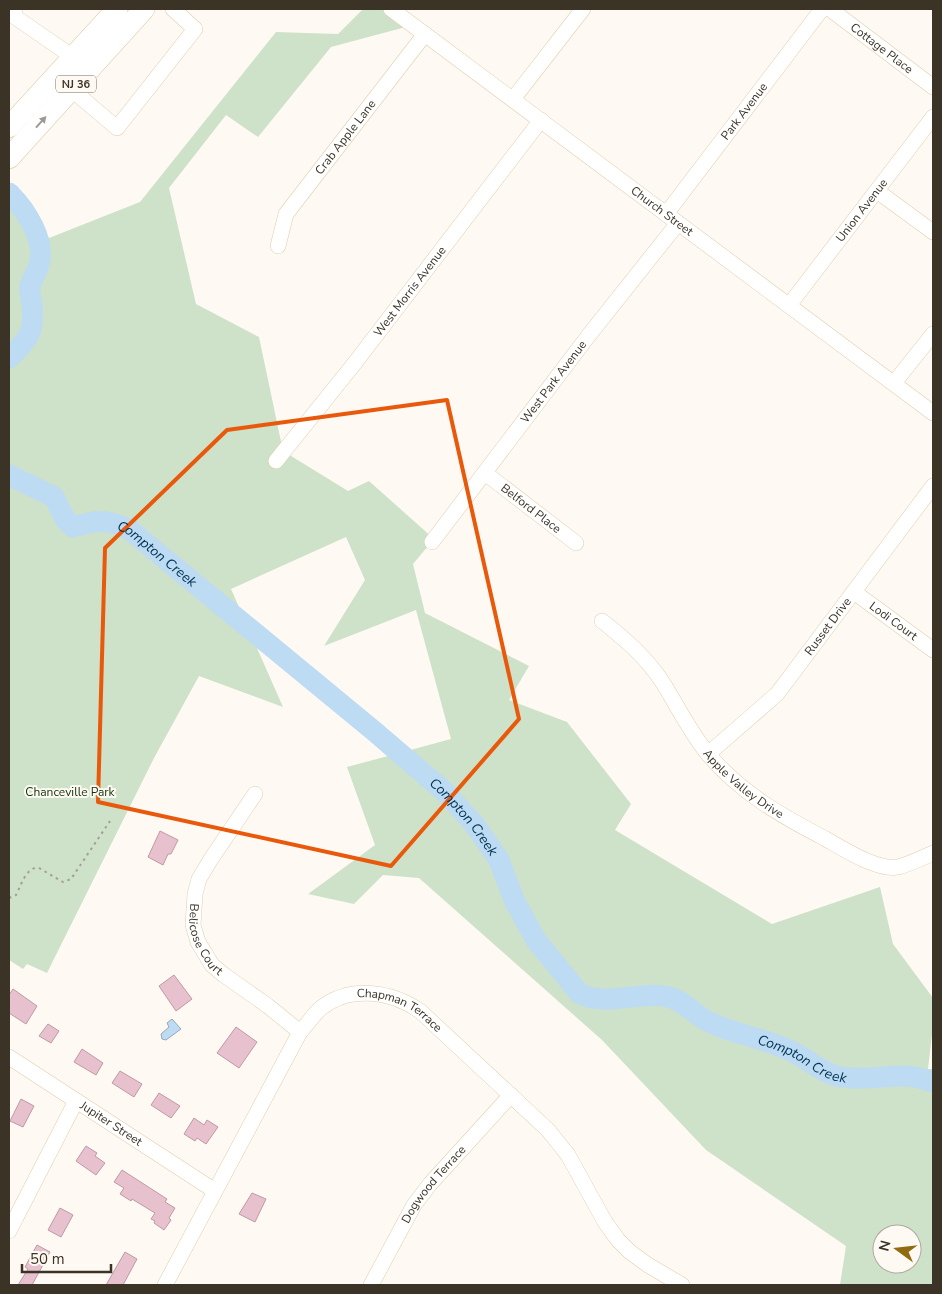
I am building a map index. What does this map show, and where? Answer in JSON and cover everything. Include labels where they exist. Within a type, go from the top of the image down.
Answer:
[{"type":"highway","name":"NJ 36","points":[[9,158],[144,9]]},
{"type":"highway","name":"NJ 36","points":[[9,127],[113,10]]},
{"type":"street","points":[[15,9],[15,17],[73,57]]},
{"type":"street","points":[[71,89],[117,128],[195,29],[174,9]]},
{"type":"street","name":"Church Street","points":[[391,9],[790,304],[933,413]]},
{"type":"street","points":[[513,99],[583,9]]},
{"type":"street","name":"Park Avenue","points":[[672,218],[822,9]]},
{"type":"street","name":"Cottage Place","points":[[830,9],[933,87]]},
{"type":"street","name":"Crab Apple Lane","points":[[278,246],[286,214],[425,34]]},
{"type":"street","name":"Union Avenue","points":[[790,304],[933,117]]},
{"type":"street","name":"West Morris Avenue","points":[[276,461],[354,364],[542,120]]},
{"type":"street","points":[[878,191],[933,232]]},
{"type":"street","name":"West Park Avenue","points":[[432,542],[589,335],[672,218]]},
{"type":"street","points":[[894,383],[933,334]]},
{"type":"street","name":"Belford Place","points":[[485,473],[576,543]]},
{"type":"street","name":"Russet Drive","points":[[708,754],[777,694],[933,486]]},
{"type":"street","name":"Lodi Court","points":[[854,592],[933,650]]},
{"type":"street","name":"Apple Valley Drive","points":[[602,620],[626,640],[648,663],[687,726],[708,754],[734,782],[762,803],[853,854],[876,864],[897,867],[933,853]]},
{"type":"street","name":"Belicose Court","points":[[255,794],[210,859],[199,879],[194,894],[193,925],[198,942],[212,964],[300,1032]]},
{"type":"street","name":"Chapman Terrace","points":[[165,1285],[300,1032],[320,1009],[334,1001],[355,994],[384,994],[408,1002],[420,1011],[548,1130],[561,1145],[605,1222],[618,1240],[630,1252],[648,1265],[682,1285]]},
{"type":"street","name":"Jupiter Street","points":[[9,1057],[215,1191]]},
{"type":"street","name":"Dogwood Terrace","points":[[371,1285],[414,1205],[511,1095]]},
{"type":"street","points":[[9,1231],[76,1100]]},
{"type":"path","points":[[9,898],[16,895],[26,874],[35,868],[39,868],[63,882],[71,879],[110,821]]},
{"type":"highlighted area","points":[[447,400],[519,719],[391,866],[98,802],[105,548],[227,430]]},
{"type":"green space","name":"Chanceville Park","points":[[363,9],[396,9],[417,24],[331,47],[258,137],[226,115],[169,188],[196,304],[259,337],[283,451],[348,491],[369,481],[434,539],[413,564],[425,613],[529,666],[509,700],[567,722],[631,804],[615,830],[772,924],[880,887],[893,944],[933,998],[933,1026],[928,1069],[933,1069],[933,1285],[840,1285],[846,1246],[706,1150],[602,1040],[419,878],[383,875],[354,904],[308,894],[375,845],[347,767],[451,739],[416,610],[324,646],[365,580],[346,537],[231,589],[283,707],[199,676],[154,758],[47,973],[27,964],[23,969],[9,960],[9,195],[17,186],[49,238],[140,202],[276,32],[338,34]]},
{"type":"water","points":[[172,1019],[181,1029],[166,1040],[162,1039],[161,1034],[169,1027],[167,1023]]},
{"type":"building","points":[[160,831],[178,840],[163,865],[148,857]]},
{"type":"building","points":[[174,975],[192,999],[176,1011],[159,986]]},
{"type":"building","points":[[13,989],[37,1006],[26,1024],[9,1013],[9,995]]},
{"type":"building","points":[[48,1024],[59,1031],[51,1043],[39,1036]]},
{"type":"building","points":[[236,1027],[257,1042],[239,1068],[217,1053]]},
{"type":"building","points":[[82,1049],[103,1063],[96,1075],[74,1062]]},
{"type":"building","points":[[120,1071],[142,1084],[134,1097],[112,1083]]},
{"type":"building","points":[[159,1093],[180,1106],[171,1118],[151,1105]]},
{"type":"building","points":[[21,1099],[34,1106],[23,1127],[10,1121]]},
{"type":"building","points":[[194,1118],[204,1125],[207,1120],[218,1127],[206,1144],[197,1138],[195,1141],[184,1134]]},
{"type":"building","points":[[86,1146],[97,1153],[95,1156],[105,1163],[96,1175],[76,1161]]},
{"type":"building","points":[[122,1170],[167,1199],[165,1202],[175,1208],[169,1218],[171,1220],[164,1230],[151,1219],[155,1213],[120,1194],[124,1188],[114,1182]]},
{"type":"building","points":[[252,1193],[266,1199],[255,1222],[239,1214]]},
{"type":"building","points":[[60,1208],[73,1215],[61,1237],[48,1230]]},
{"type":"building","points":[[37,1245],[50,1252],[32,1285],[18,1285],[28,1269],[25,1267]]},
{"type":"building","points":[[125,1252],[137,1259],[123,1285],[106,1285]]},
{"type":"waterway","name":"Compton Creek","points":[[9,193],[28,217],[40,246],[39,265],[30,286],[33,315],[31,329],[21,346],[9,358]]},
{"type":"waterway","name":"Compton Creek","points":[[9,475],[54,497],[65,519],[73,527],[102,521],[114,523],[130,530],[445,792],[475,825],[499,860],[514,900],[536,940],[579,993],[600,999],[658,995],[669,997],[679,1001],[707,1021],[789,1050],[823,1071],[836,1076],[861,1078],[908,1076],[933,1082]]}]
